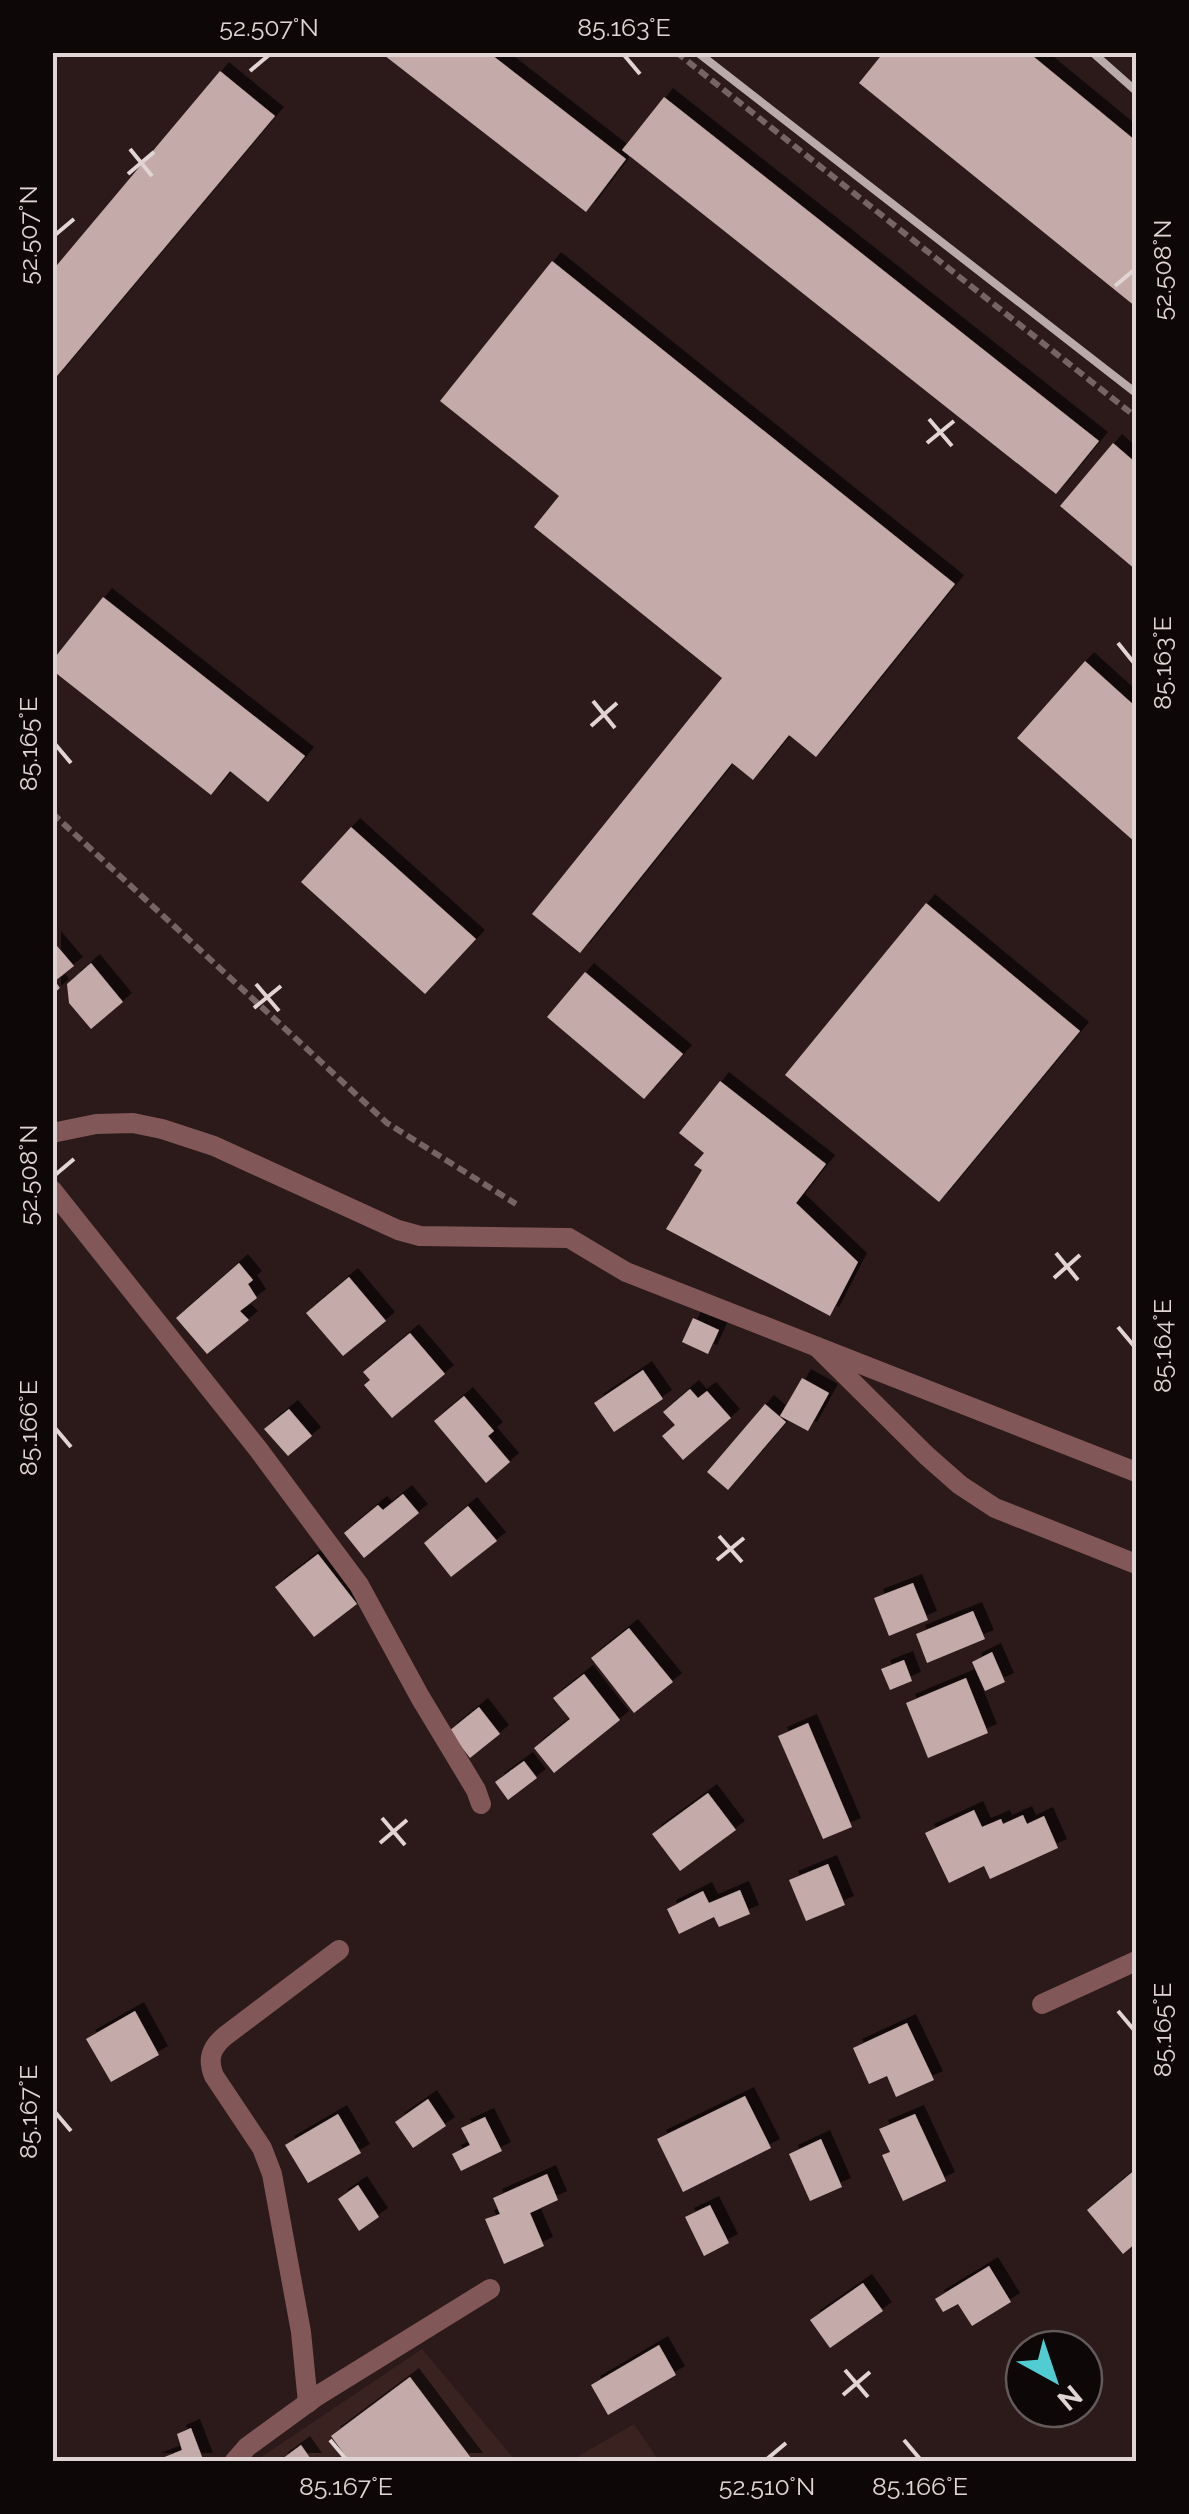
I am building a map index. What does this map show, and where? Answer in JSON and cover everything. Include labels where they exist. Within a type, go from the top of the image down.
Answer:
[{"type":"street","points":[[52,1132],[96,1124],[133,1123],[162,1129],[214,1146],[398,1230],[420,1236],[570,1238],[626,1272],[1136,1472]]},
{"type":"street","points":[[52,1190],[258,1449],[359,1585],[481,1804]]},
{"type":"street","points":[[816,1346],[960,1484],[996,1508],[1136,1564]]},
{"type":"street","points":[[308,2403],[301,2332],[272,2174],[262,2148],[210,2065],[214,2045],[224,2036],[339,1950]]},
{"type":"street","points":[[1042,2004],[1136,1961]]},
{"type":"street","points":[[234,2462],[247,2446],[308,2403],[490,2289]]},
{"type":"path","points":[[676,52],[1136,416]]},
{"type":"path","points":[[52,813],[387,1122],[522,1208]]},
{"type":"shaded area","points":[[422,2349],[516,2461],[254,2462]]},
{"type":"shaded area","points":[[634,2424],[659,2461],[570,2461]]},
{"type":"building","points":[[380,52],[488,52],[626,159],[586,212]]},
{"type":"building","points":[[884,52],[1028,52],[1136,141],[1136,307],[859,83]]},
{"type":"building","points":[[220,71],[275,116],[52,382],[52,271]]},
{"type":"building","points":[[664,97],[1099,441],[1056,494],[622,150]]},
{"type":"building","points":[[552,261],[955,584],[816,757],[789,735],[753,780],[732,763],[580,953],[532,914],[722,678],[534,527],[559,496],[440,401]]},
{"type":"building","points":[[1113,443],[1136,463],[1136,570],[1060,506]]},
{"type":"building","points":[[103,597],[305,756],[268,802],[230,771],[211,795],[52,670],[52,661]]},
{"type":"building","points":[[1085,661],[1136,707],[1136,843],[1017,738]]},
{"type":"building","points":[[351,827],[476,939],[425,994],[301,882]]},
{"type":"building","points":[[926,903],[1080,1031],[939,1202],[785,1075]]},
{"type":"building","points":[[52,940],[74,966],[55,981],[60,988],[52,995]]},
{"type":"building","points":[[91,963],[123,1002],[91,1029],[69,1003],[67,984]]},
{"type":"building","points":[[585,972],[683,1054],[644,1099],[547,1017]]},
{"type":"building","points":[[720,1081],[826,1164],[796,1203],[858,1262],[830,1316],[666,1229],[702,1170],[694,1165],[704,1153],[679,1133]]},
{"type":"building","points":[[239,1263],[253,1280],[248,1284],[257,1298],[240,1311],[249,1320],[207,1354],[176,1318]]},
{"type":"building","points":[[349,1277],[386,1321],[343,1356],[306,1313]]},
{"type":"building","points":[[693,1318],[719,1330],[708,1354],[682,1342]]},
{"type":"building","points":[[410,1333],[445,1374],[392,1418],[364,1385],[370,1380],[363,1372]]},
{"type":"building","points":[[643,1370],[663,1399],[614,1432],[594,1403]]},
{"type":"building","points":[[802,1378],[829,1393],[808,1431],[780,1416]]},
{"type":"building","points":[[690,1389],[698,1398],[707,1391],[731,1418],[683,1460],[662,1436],[675,1425],[663,1412]]},
{"type":"building","points":[[464,1396],[494,1431],[488,1436],[510,1462],[486,1483],[434,1421]]},
{"type":"building","points":[[765,1404],[786,1422],[728,1490],[707,1472]]},
{"type":"building","points":[[289,1409],[312,1436],[288,1456],[264,1429]]},
{"type":"building","points":[[403,1494],[419,1513],[364,1558],[344,1533],[378,1505],[383,1510]]},
{"type":"building","points":[[468,1506],[497,1541],[451,1577],[424,1543]]},
{"type":"building","points":[[318,1554],[357,1604],[314,1637],[275,1587]]},
{"type":"building","points":[[913,1583],[928,1620],[889,1636],[874,1598]]},
{"type":"building","points":[[973,1611],[985,1639],[927,1663],[916,1634]]},
{"type":"building","points":[[629,1628],[673,1682],[634,1713],[591,1658]]},
{"type":"building","points":[[992,1652],[1005,1682],[985,1691],[972,1662]]},
{"type":"building","points":[[904,1660],[912,1681],[890,1690],[881,1669]]},
{"type":"building","points":[[584,1674],[620,1720],[554,1773],[534,1748],[570,1719],[553,1698]]},
{"type":"building","points":[[966,1678],[988,1733],[928,1758],[906,1703]]},
{"type":"building","points":[[479,1707],[500,1734],[470,1758],[449,1731]]},
{"type":"building","points":[[808,1723],[852,1827],[823,1839],[778,1736]]},
{"type":"building","points":[[524,1761],[537,1778],[508,1800],[495,1782]]},
{"type":"building","points":[[708,1793],[736,1830],[680,1871],[652,1834]]},
{"type":"building","points":[[974,1810],[982,1827],[1001,1819],[1003,1824],[1023,1815],[1027,1824],[1044,1816],[1058,1848],[990,1879],[984,1866],[949,1883],[925,1833]]},
{"type":"building","points":[[828,1864],[845,1905],[806,1921],[789,1880]]},
{"type":"building","points":[[740,1890],[750,1914],[719,1927],[714,1917],[679,1934],[667,1909],[703,1891],[709,1903]]},
{"type":"building","points":[[135,2011],[159,2055],[111,2082],[86,2039]]},
{"type":"building","points":[[907,2023],[934,2080],[896,2097],[887,2076],[869,2084],[853,2048]]},
{"type":"building","points":[[745,2096],[771,2148],[683,2192],[657,2139]]},
{"type":"building","points":[[428,2099],[446,2126],[413,2148],[395,2122]]},
{"type":"building","points":[[338,2114],[361,2153],[308,2183],[285,2145]]},
{"type":"building","points":[[915,2114],[946,2181],[903,2201],[882,2155],[890,2152],[879,2129]]},
{"type":"building","points":[[485,2117],[502,2151],[461,2171],[452,2154],[470,2145],[461,2128]]},
{"type":"building","points":[[821,2139],[842,2187],[810,2201],[789,2154]]},
{"type":"building","points":[[1136,2169],[1136,2243],[1123,2254],[1087,2210]]},
{"type":"building","points":[[547,2174],[558,2200],[530,2213],[544,2246],[504,2264],[485,2219],[500,2214],[493,2198]]},
{"type":"building","points":[[358,2185],[379,2217],[359,2231],[338,2199]]},
{"type":"building","points":[[710,2205],[729,2243],[704,2256],[685,2217]]},
{"type":"building","points":[[989,2266],[1011,2302],[972,2326],[958,2304],[943,2312],[935,2299]]},
{"type":"building","points":[[863,2283],[883,2311],[830,2348],[810,2320]]},
{"type":"building","points":[[659,2345],[676,2375],[608,2415],[591,2385]]},
{"type":"building","points":[[410,2377],[474,2462],[350,2462],[331,2436]]},
{"type":"building","points":[[191,2428],[204,2462],[152,2462],[182,2450],[177,2434]]},
{"type":"building","points":[[301,2445],[313,2462],[278,2462]]},
{"type":"railway","points":[[697,52],[1136,393]]},
{"type":"railway","points":[[1092,52],[1136,91]]}]
